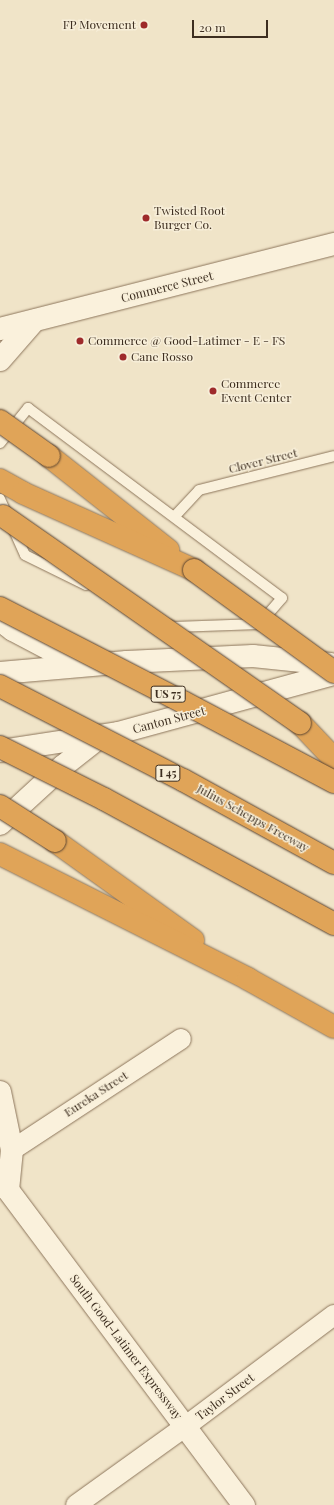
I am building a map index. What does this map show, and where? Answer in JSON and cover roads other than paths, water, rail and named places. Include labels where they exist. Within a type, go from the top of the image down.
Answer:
[{"type":"highway","points":[[0,421],[49,456],[194,570],[334,673]]},
{"type":"highway","points":[[0,480],[23,493],[194,570]]},
{"type":"highway","points":[[0,514],[300,723],[334,759]]},
{"type":"highway","name":"US 75","points":[[0,608],[184,702],[334,782]]},
{"type":"highway","name":"Julius Schepps Freeway","points":[[0,686],[184,780],[334,864]]},
{"type":"highway","points":[[0,747],[104,799],[334,924]]},
{"type":"highway","points":[[0,806],[55,841],[248,979]]},
{"type":"highway","points":[[0,854],[248,979],[334,1027]]},
{"type":"main road","name":"Commerce Street","points":[[0,329],[334,244]]},
{"type":"main road","points":[[0,360],[34,321]]},
{"type":"main road","points":[[0,620],[13,630],[53,651],[127,662]]},
{"type":"main road","points":[[0,673],[127,662],[252,656],[334,665]]},
{"type":"main road","name":"Canton Street","points":[[0,751],[100,737],[126,731],[334,673]]},
{"type":"main road","points":[[0,824],[63,766],[100,737]]},
{"type":"main road","name":"South Good-Latimer Expressway","points":[[0,1092],[12,1150],[4,1186],[244,1505]]},
{"type":"street","name":"Eureka Street","points":[[12,1150],[181,1039]]},
{"type":"street","name":"Taylor Street","points":[[76,1505],[186,1426],[334,1315]]},
{"type":"lane","points":[[0,443],[28,408],[175,516],[282,598],[259,624],[174,628],[26,555],[0,499]]},
{"type":"lane","name":"Clover Street","points":[[175,516],[199,490],[334,456]]},
{"type":"place","name":"FP Movement","points":[[144,25]]},
{"type":"place","name":"Twisted Root Burger Co.","points":[[146,218]]},
{"type":"place","name":"Commerce @ Good-Latimer - E - FS","points":[[80,341]]},
{"type":"place","name":"Cane Rosso","points":[[123,357]]},
{"type":"place","name":"Commerce Event Center","points":[[213,391]]}]
